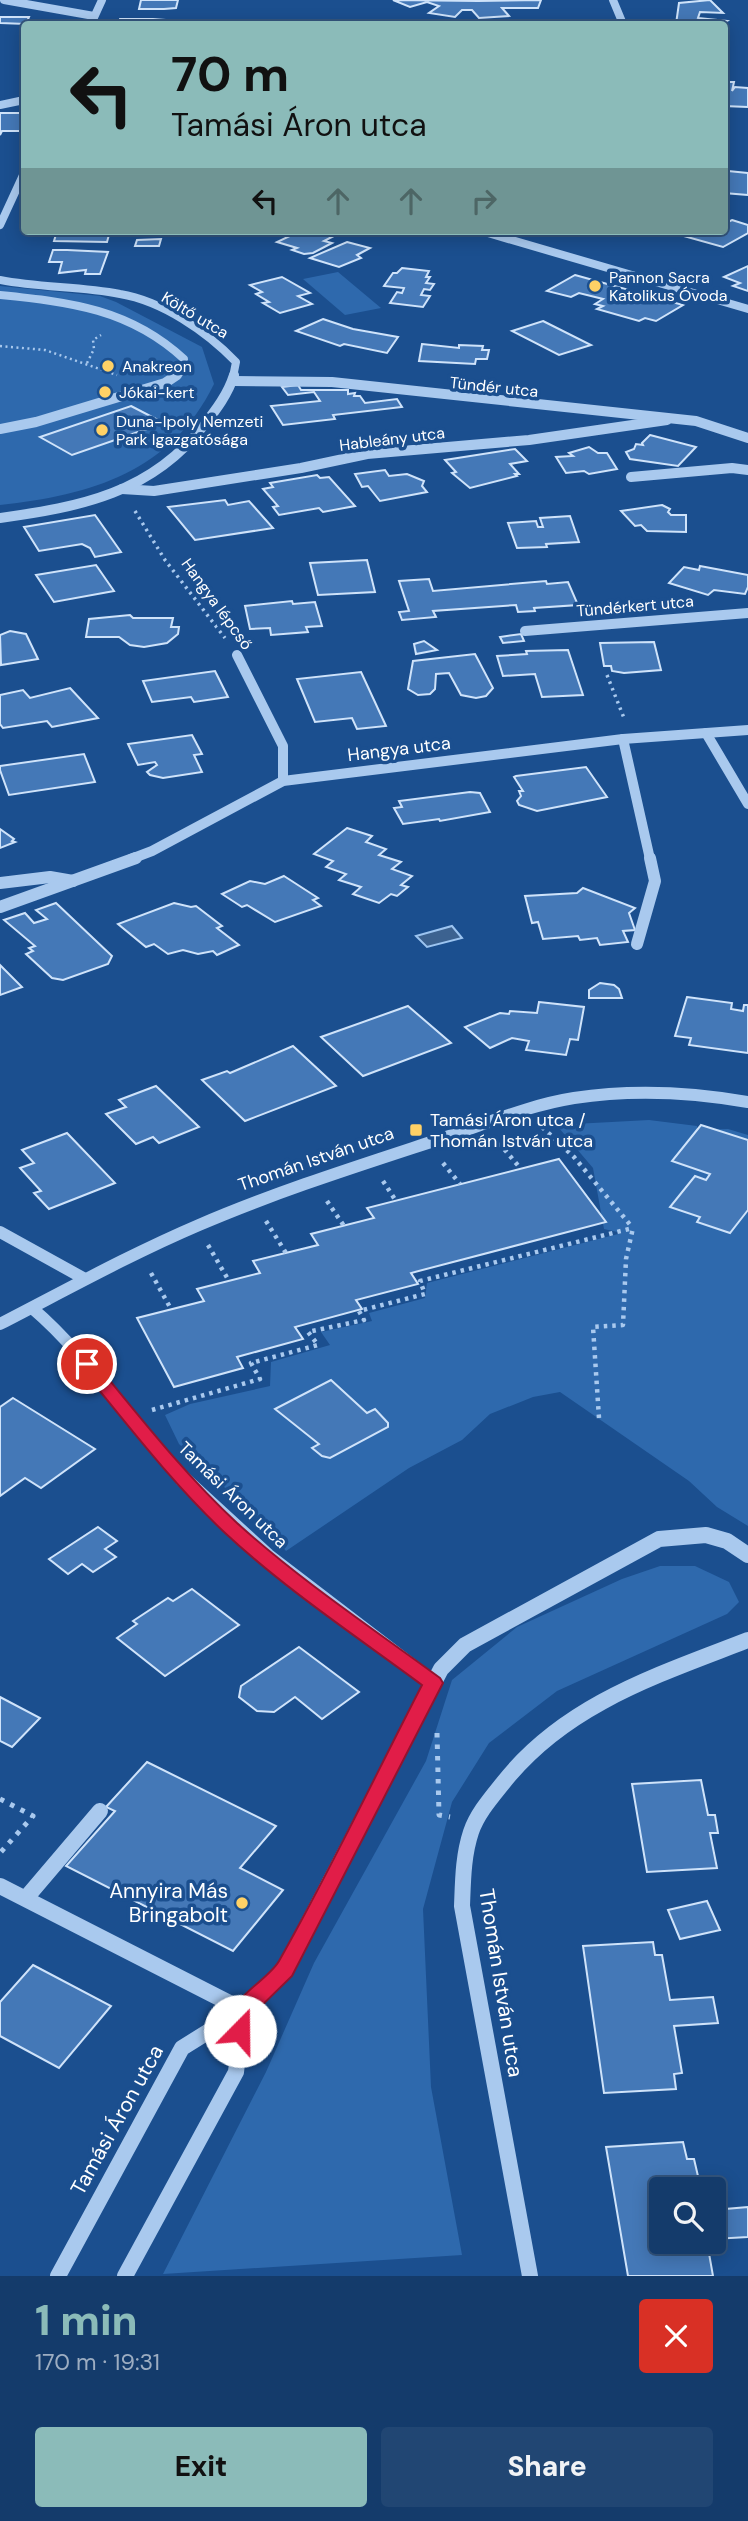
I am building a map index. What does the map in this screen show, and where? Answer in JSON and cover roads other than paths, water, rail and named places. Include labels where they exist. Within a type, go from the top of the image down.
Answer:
[{"type":"street","points":[[4,0],[94,16]]},
{"type":"street","points":[[92,21],[102,0]]},
{"type":"street","points":[[612,0],[622,21]]},
{"type":"street","points":[[0,105],[21,101]]},
{"type":"street","points":[[0,225],[21,180]]},
{"type":"street","points":[[495,235],[748,309]]},
{"type":"street","name":"Költő utca","points":[[0,280],[133,297],[202,332],[224,348],[236,362],[234,381]]},
{"type":"street","points":[[0,295],[93,308],[144,328],[172,345],[184,359],[182,371],[165,383],[36,422],[0,429]]},
{"type":"street","points":[[0,517],[69,506],[122,489],[168,464],[193,439],[234,381]]},
{"type":"street","name":"Tündér utca","points":[[234,381],[332,382],[696,421],[748,439]]},
{"type":"street","name":"Hableány utca","points":[[122,489],[154,491],[301,468],[366,453],[529,440],[667,420]]},
{"type":"street","points":[[631,477],[732,468],[748,470]]},
{"type":"street","name":"Tündérkert utca","points":[[525,631],[748,613]]},
{"type":"street","name":"Hangya lépcső","points":[[237,655],[283,746],[283,781]]},
{"type":"street","name":"Hangya utca","points":[[0,906],[77,881],[152,851],[283,781],[628,739],[748,730]]},
{"type":"street","points":[[706,733],[748,804]]},
{"type":"street","points":[[628,739],[655,880],[637,944]]},
{"type":"street","name":"Hangya utca","points":[[0,883],[50,877],[77,881]]},
{"type":"street","name":"Thomán István utca","points":[[0,1324],[139,1253],[255,1202],[369,1161],[527,1112],[572,1099],[625,1093],[683,1094],[748,1102]]},
{"type":"street","points":[[0,1232],[85,1279]]},
{"type":"street","name":"Tamási Áron utca","points":[[32,1308],[58,1328],[173,1468],[231,1527],[294,1580],[433,1683]]},
{"type":"street","name":"Tamási Áron utca","points":[[58,2276],[182,2048],[243,2010],[284,1970],[441,1669],[465,1645],[659,1539],[691,1533],[731,1541],[748,1555]]},
{"type":"street","name":"Thomán István utca","points":[[530,2276],[462,1906],[463,1870],[474,1823],[506,1776],[545,1736],[582,1710],[748,1640]]},
{"type":"street","points":[[26,1898],[100,1811]]},
{"type":"street","points":[[0,1886],[243,2010],[236,2072],[125,2276]]},
{"type":"place","name":"Pannon Sacra Katolikus Óvoda","points":[[595,286]]},
{"type":"place","name":"Anakreon","points":[[108,366]]},
{"type":"place","name":"Jókai-kert","points":[[105,392]]},
{"type":"place","name":"Duna-Ipoly Nemzeti Park Igazgatósága","points":[[102,430]]},
{"type":"place","name":"Tamási Áron utca / Thomán István utca","points":[[416,1130]]},
{"type":"place","name":"Annyira Más Bringabolt","points":[[242,1903]]}]
